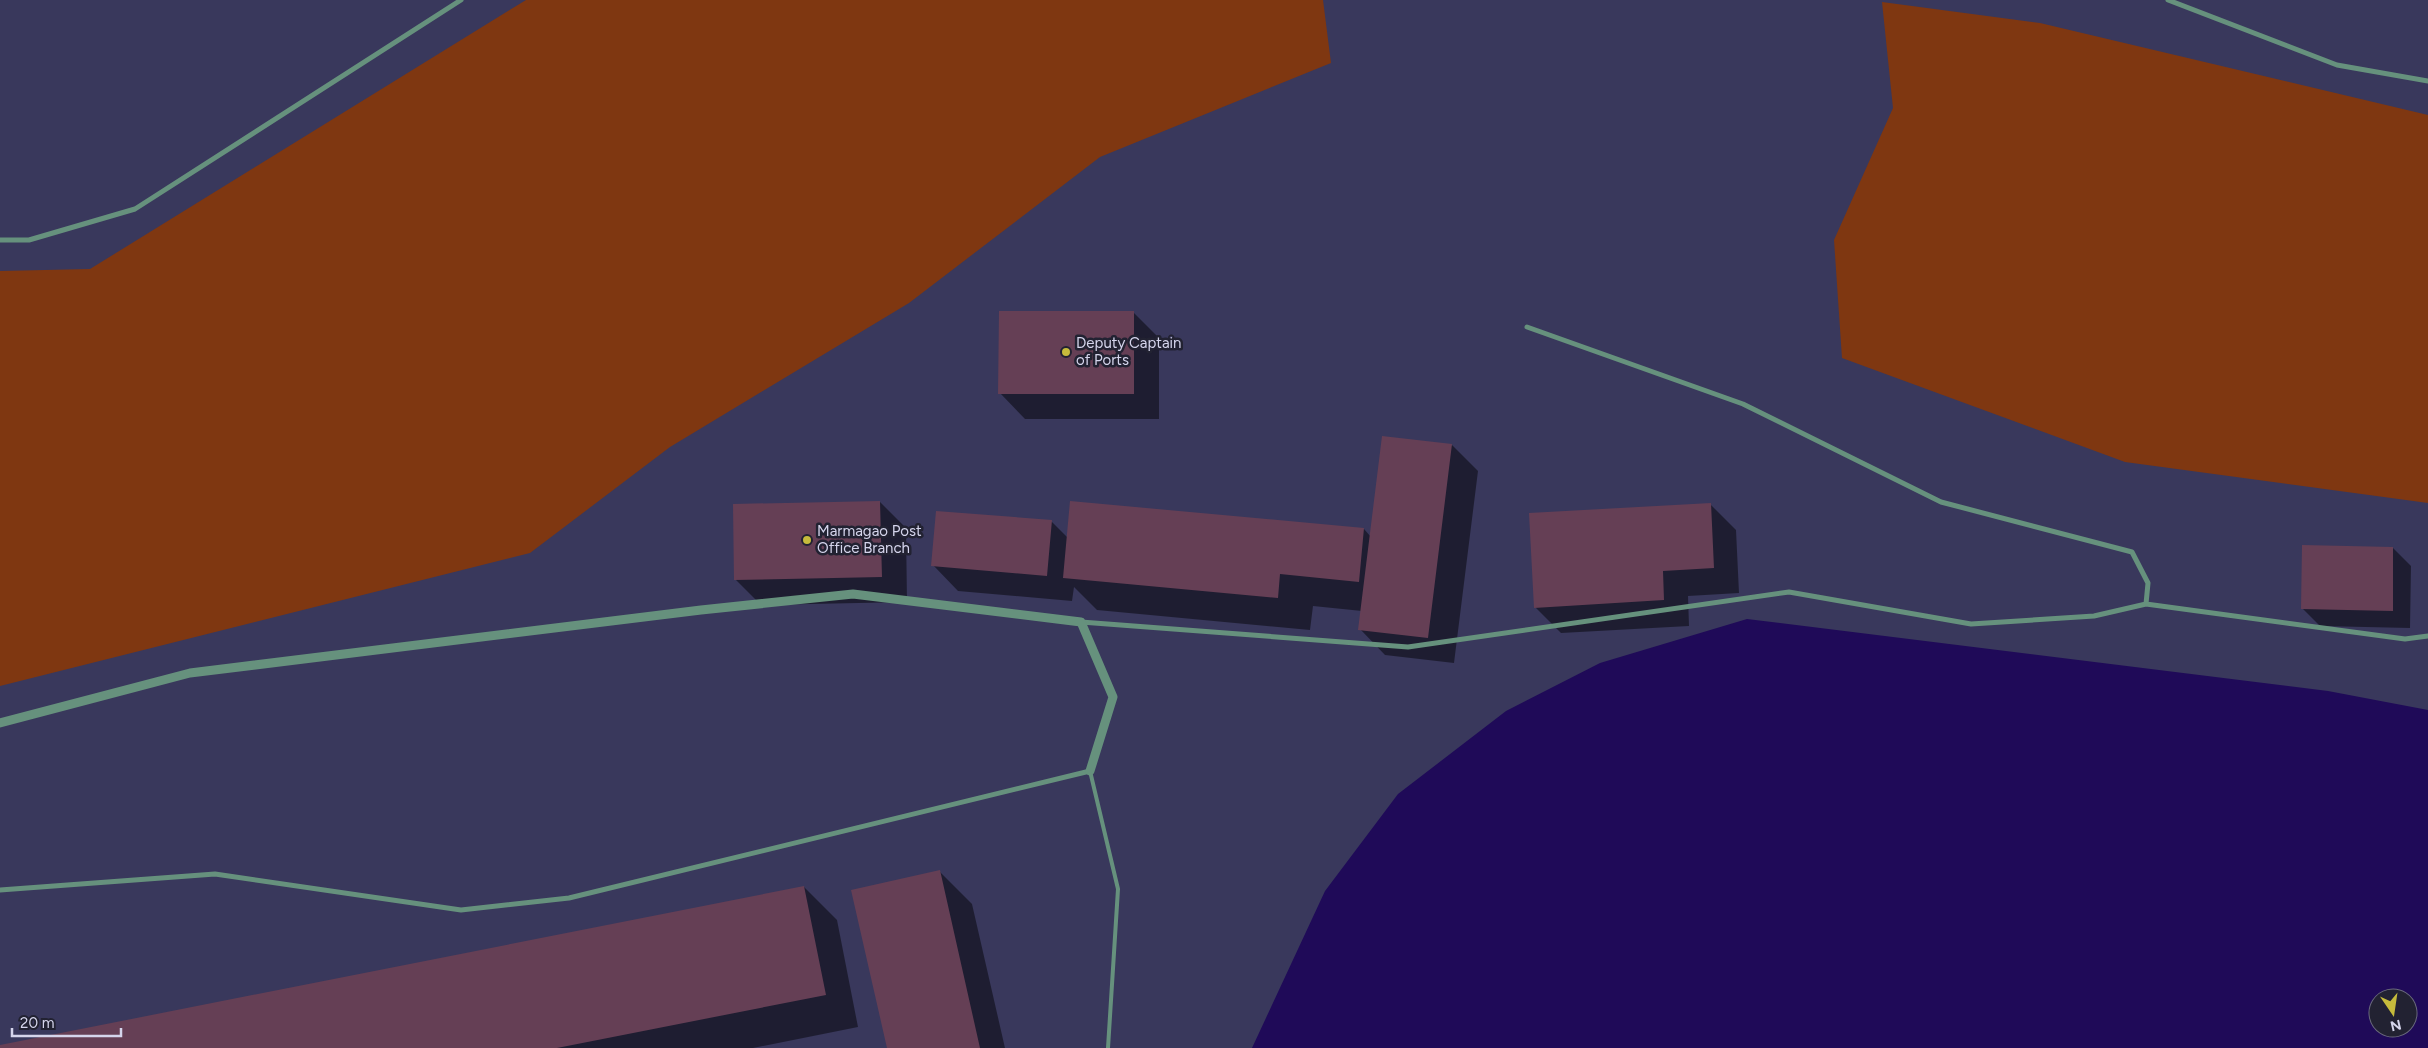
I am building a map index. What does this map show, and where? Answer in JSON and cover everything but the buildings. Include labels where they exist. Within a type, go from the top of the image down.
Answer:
[{"type":"street","points":[[0,240],[29,240],[135,209],[461,0]]},
{"type":"street","points":[[2168,0],[2337,66],[2428,81]]},
{"type":"street","points":[[1527,326],[1742,404],[1941,502],[2132,552],[2148,583],[2146,604]]},
{"type":"street","points":[[0,723],[190,673],[701,610],[853,594],[1080,622],[1408,646],[1789,592],[1971,624],[2094,616],[2146,604],[2405,639],[2428,636]]},
{"type":"street","points":[[0,890],[216,874],[461,910],[569,898],[1090,771],[1113,697],[1080,622]]},
{"type":"lane","points":[[1090,771],[1118,889],[1108,1048]]},
{"type":"shaded area","points":[[526,0],[1323,0],[1331,63],[1100,157],[909,303],[670,447],[530,553],[0,686],[0,271],[90,269]]},
{"type":"shaded area","points":[[1882,2],[2040,23],[2428,115],[2428,503],[2125,462],[1842,358],[1834,240],[1893,108]]},
{"type":"shaded area","points":[[1747,619],[2328,691],[2428,710],[2428,1048],[1252,1048],[1325,891],[1398,794],[1506,711],[1600,663]]},
{"type":"place","name":"Deputy Captain of Ports","points":[[1066,352]]},
{"type":"place","name":"Marmagao Post Office Branch","points":[[807,540]]}]
